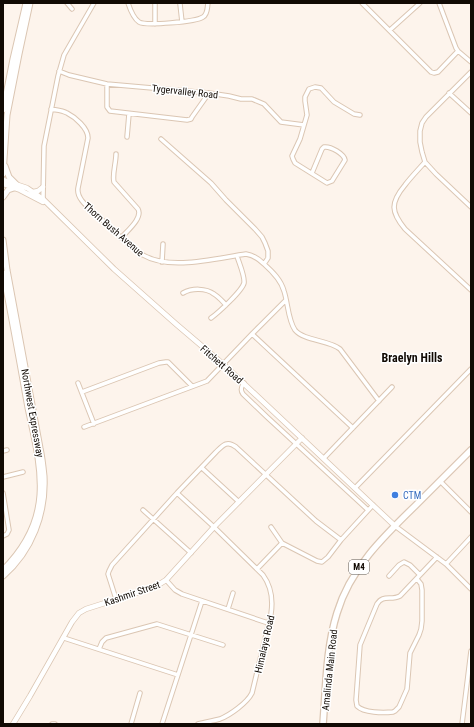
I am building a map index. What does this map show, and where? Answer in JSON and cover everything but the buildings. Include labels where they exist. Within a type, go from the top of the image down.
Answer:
[{"type":"main road","points":[[3,110],[26,3]]},
{"type":"main road","points":[[3,174],[7,115],[30,3]]},
{"type":"main road","points":[[3,197],[8,190],[15,186],[8,174],[4,161]]},
{"type":"main road","name":"Northwest Expressway","points":[[3,240],[44,476],[44,496],[41,513],[30,543],[22,556],[3,576]]},
{"type":"main road","name":"Northwest Expressway","points":[[3,273],[38,461],[40,496],[33,526],[26,541],[18,554],[3,570]]},
{"type":"main road","name":"Amalinda Main Road","points":[[323,724],[334,622],[342,597],[357,569],[365,558],[395,526],[471,450]]},
{"type":"street","points":[[67,3],[72,9]]},
{"type":"street","points":[[42,201],[44,146],[59,71],[64,56],[94,3]]},
{"type":"street","points":[[128,3],[134,17],[138,22],[145,24],[195,20],[204,17],[207,13],[208,3]]},
{"type":"street","points":[[155,3],[155,24]]},
{"type":"street","points":[[390,30],[420,3]]},
{"type":"street","points":[[439,3],[458,51],[471,62]]},
{"type":"street","points":[[180,4],[182,22]]},
{"type":"street","points":[[365,4],[431,72],[438,72],[458,51]]},
{"type":"street","name":"Tygervalley Road","points":[[59,71],[69,75],[107,84],[209,93],[241,99],[253,99],[264,104],[281,122],[304,124]]},
{"type":"street","points":[[471,72],[426,117],[420,127],[420,142],[425,162],[471,207]]},
{"type":"street","points":[[107,84],[106,107],[113,112],[129,114],[189,119],[209,93]]},
{"type":"street","points":[[312,173],[324,147],[329,146],[345,159],[345,162],[330,182],[327,183],[295,163],[293,155],[300,139],[307,112],[305,101],[309,89],[319,87],[323,89],[338,105],[354,114],[360,115]]},
{"type":"street","points":[[449,93],[471,114]]},
{"type":"street","name":"Thorn Bush Avenue","points":[[51,109],[68,113],[73,116],[86,130],[88,138],[78,194],[83,202],[121,238],[142,255],[162,262],[178,263],[246,254],[251,255],[264,264],[279,280],[283,288],[295,329],[300,334],[340,349],[379,401]]},
{"type":"street","points":[[127,137],[129,114]]},
{"type":"street","points":[[161,139],[211,183],[258,232],[268,251],[268,258],[264,264]]},
{"type":"street","points":[[116,154],[116,163],[113,176],[114,182],[140,214],[137,220],[121,238]]},
{"type":"street","points":[[425,162],[397,195],[394,202],[395,213],[405,229],[471,290]]},
{"type":"street","name":"Fitchett Road","points":[[3,180],[48,205],[126,279],[244,383],[395,526]]},
{"type":"street","name":"Fitchett Road","points":[[3,184],[33,192],[42,201]]},
{"type":"street","points":[[33,192],[38,191],[43,187]]},
{"type":"street","points":[[162,262],[163,244]]},
{"type":"street","points":[[211,318],[226,305],[240,290],[244,283],[237,256]]},
{"type":"street","points":[[184,293],[193,290],[208,291],[226,305]]},
{"type":"street","points":[[84,427],[208,381],[286,300]]},
{"type":"street","points":[[252,334],[353,428]]},
{"type":"street","points":[[82,392],[159,363],[166,362],[168,362],[192,386]]},
{"type":"street","points":[[355,488],[471,368]]},
{"type":"street","points":[[78,383],[94,424]]},
{"type":"street","points":[[244,383],[241,389],[243,394],[267,418],[368,510]]},
{"type":"street","points":[[324,458],[392,387]]},
{"type":"street","name":"Kashmir Street","points":[[13,724],[72,622],[79,613],[86,609],[155,587],[166,580],[214,527],[302,438]]},
{"type":"street","points":[[116,600],[109,577],[110,568],[176,493],[223,446],[230,444],[236,447],[316,521],[341,540]]},
{"type":"street","points":[[202,468],[239,502]]},
{"type":"street","points":[[3,477],[23,472]]},
{"type":"street","points":[[440,480],[471,512]]},
{"type":"street","points":[[3,493],[4,506],[9,528],[7,534],[3,536]]},
{"type":"street","name":"Himalaya Road","points":[[176,493],[214,527],[257,569],[267,580],[271,596],[272,607],[250,697],[244,704],[221,718],[198,724]]},
{"type":"street","points":[[271,527],[282,543],[317,561],[322,562],[373,505]]},
{"type":"street","points":[[143,510],[191,553]]},
{"type":"street","points":[[395,526],[446,564],[471,590]]},
{"type":"street","points":[[446,564],[471,537]]},
{"type":"street","points":[[257,569],[282,543]]},
{"type":"street","points":[[389,576],[398,565],[404,562],[410,565],[418,577],[421,584],[422,621],[419,635],[410,653],[408,684],[399,707],[393,712],[365,711],[357,706],[356,700],[360,645],[377,604],[382,599],[400,596],[418,577],[436,557]]},
{"type":"street","points":[[166,580],[178,592],[268,623]]},
{"type":"street","points":[[228,609],[233,593]]},
{"type":"street","points":[[162,724],[202,601]]},
{"type":"street","points":[[99,649],[102,642],[106,638],[153,624],[161,624],[223,645]]},
{"type":"street","points":[[64,638],[178,675]]},
{"type":"street","points":[[462,724],[471,651]]},
{"type":"street","points":[[131,724],[140,694]]},
{"type":"place","name":"CTM","points":[[395,495]]},
{"type":"district","name":"Braelyn Hills","points":[[412,358]]}]
